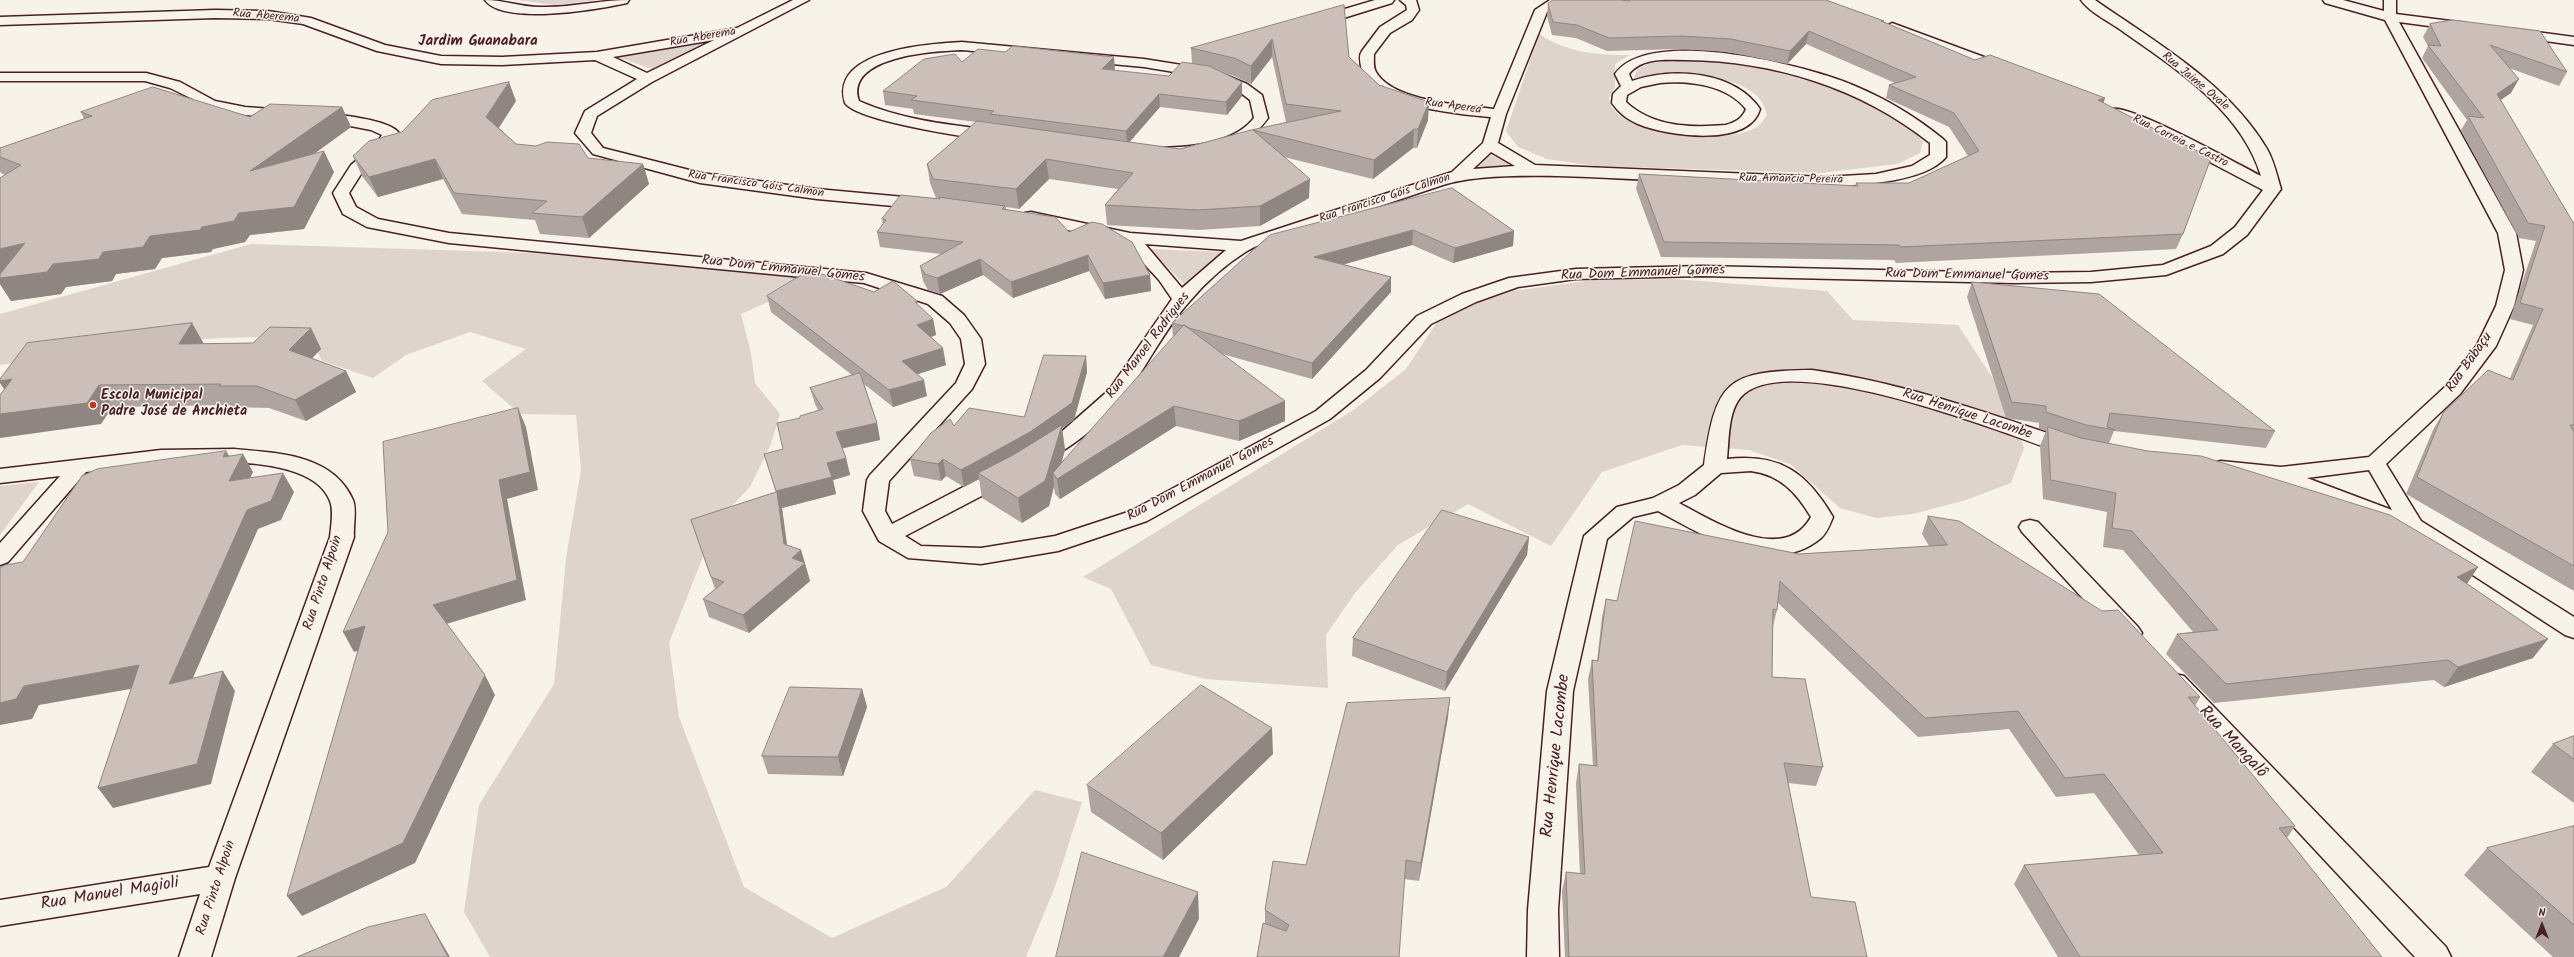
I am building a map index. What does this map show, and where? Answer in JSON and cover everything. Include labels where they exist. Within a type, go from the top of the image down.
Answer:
[{"type":"street","points":[[491,0],[522,9],[540,10],[591,7],[623,0]]},
{"type":"street","name":"Rua Aberema","points":[[0,22],[215,14],[268,15],[306,20],[382,48],[441,60],[502,61],[597,56],[742,31],[803,0]]},
{"type":"street","points":[[1306,25],[1388,0]]},
{"type":"street","name":"Rua Apereá","points":[[1406,0],[1412,3],[1413,10],[1406,17],[1385,30],[1367,54],[1369,73],[1381,86],[1414,101],[1499,114]]},
{"type":"street","name":"Rua Francisco Góis Calmon","points":[[1014,215],[1130,238],[1242,246],[1458,176],[1490,145],[1499,114],[1541,10],[1560,0]]},
{"type":"street","name":"Rua Jaime Ovale","points":[[2087,0],[2174,63],[2220,102],[2245,127],[2259,149],[2273,189]]},
{"type":"street","points":[[2329,0],[2390,8],[2483,29]]},
{"type":"street","name":"Rua Babaçu","points":[[2374,463],[2453,390],[2486,346],[2506,306],[2514,270],[2507,233],[2390,8]]},
{"type":"street","points":[[1875,21],[2022,76]]},
{"type":"street","name":"Rua Francisco Góis Calmon","points":[[742,31],[647,79],[590,114],[584,133],[598,151],[700,178],[817,194],[941,205]]},
{"type":"street","points":[[2498,31],[2574,41]]},
{"type":"street","points":[[1144,63],[1216,69],[1257,98],[1262,118],[1256,127],[1236,138],[1218,145],[1180,151],[1092,148],[914,124],[872,113],[852,103],[849,89],[854,77],[868,66],[894,54],[933,47],[962,46],[1144,63],[1188,55]]},
{"type":"street","name":"Rua Amancio Pereira","points":[[1458,176],[1532,170],[1826,182],[1876,179],[1917,170],[1938,158],[1938,142],[1920,126],[1895,110],[1858,93],[1792,70],[1747,59],[1694,55],[1657,57],[1637,60],[1627,65],[1622,74],[1628,86]]},
{"type":"street","name":"Rua Aberema","points":[[597,56],[628,68],[647,79]]},
{"type":"street","name":"Rua Dom Emmanuel Gomes","points":[[0,77],[146,77],[175,85],[211,104],[245,111],[310,115],[375,126],[391,133],[382,146],[357,168],[340,192],[349,210],[373,223],[449,238],[866,278],[935,300],[956,319],[971,339],[975,364],[966,385],[878,480],[874,511],[887,536],[916,553],[981,556],[1058,543],[1139,516],[1323,415],[1373,374],[1424,320],[1469,298],[1515,282],[1576,274],[1694,271],[2014,278],[2091,277],[2166,270],[2217,250],[2241,231],[2273,189]]},
{"type":"street","points":[[1667,78],[1696,80],[1735,91],[1748,99],[1753,109],[1748,120],[1734,127],[1706,131],[1682,130],[1652,124],[1633,117],[1619,103],[1620,94],[1628,86],[1647,80],[1667,78]]},
{"type":"street","name":"Rua Correia e Castro","points":[[2107,108],[2173,138],[2273,189]]},
{"type":"street","name":"Rua Amancio Pereira","points":[[1490,145],[1532,170]]},
{"type":"street","points":[[1130,238],[1165,276],[1181,299]]},
{"type":"street","name":"Rua Manoel Rodrigues","points":[[887,536],[992,482],[1067,439],[1116,394],[1181,299],[1211,270],[1242,246]]},
{"type":"street","name":"Rua Henrique Lacombe","points":[[1543,957],[1543,910],[1560,691],[1596,536],[1625,512],[1661,503],[1686,490],[1716,466],[1726,403],[1742,386],[1773,376],[1823,377],[1877,385],[2074,449],[2096,453]]},
{"type":"street","name":"Rua Pinto Alpoin","points":[[0,476],[161,457],[234,456],[288,461],[326,478],[342,501],[342,537],[220,878],[195,957]]},
{"type":"street","points":[[2199,466],[2280,474],[2374,463],[2413,526]]},
{"type":"street","points":[[1661,503],[1724,536],[1760,545],[1782,545],[1800,541],[1813,532],[1822,517],[1802,485],[1785,473],[1752,464],[1716,466]]},
{"type":"street","points":[[0,557],[34,521],[79,467]]},
{"type":"street","points":[[2280,474],[2413,526],[2574,629]]},
{"type":"street","name":"Rua Mangalô","points":[[2030,527],[2436,957]]},
{"type":"street","name":"Rua Manuel Magioli","points":[[0,913],[220,878]]},
{"type":"shaded area","points":[[517,0],[600,0],[554,5]]},
{"type":"shaded area","points":[[1539,34],[1561,45],[1583,52],[1630,55],[1615,64],[1615,87],[1609,97],[1613,109],[1624,119],[1640,126],[1660,132],[1704,137],[1743,133],[1757,127],[1761,123],[1767,115],[1760,100],[1748,89],[1731,82],[1711,77],[1689,75],[1634,78],[1637,69],[1663,61],[1697,60],[1736,64],[1777,72],[1818,84],[1856,98],[1888,113],[1911,128],[1923,142],[1920,153],[1897,164],[1821,173],[1596,166],[1547,159],[1518,147],[1506,131]]},
{"type":"shaded area","points":[[714,40],[652,69],[618,57]]},
{"type":"shaded area","points":[[1489,154],[1515,167],[1471,170]]},
{"type":"shaded area","points":[[251,244],[534,253],[824,277],[741,314],[751,353],[755,383],[780,414],[771,444],[750,487],[717,521],[669,643],[679,717],[744,887],[832,938],[946,887],[1035,790],[1082,802],[1055,887],[1026,957],[490,957],[464,912],[479,805],[554,684],[566,558],[581,470],[576,415],[520,414],[482,381],[526,349],[470,332],[406,355],[373,378],[322,361],[311,338],[233,338],[155,343],[0,365],[0,314]]},
{"type":"shaded area","points":[[1149,249],[1222,252],[1184,284]]},
{"type":"shaded area","points":[[1675,279],[1827,291],[1853,320],[1958,325],[2011,406],[2024,448],[2011,483],[1966,500],[1913,514],[1876,518],[1840,508],[1790,464],[1749,450],[1682,445],[1602,472],[1551,546],[1468,504],[1398,545],[1355,593],[1326,635],[1328,688],[1206,679],[1151,665],[1111,589],[1083,577],[1355,409],[1406,369],[1441,316],[1513,291],[1593,280]]},
{"type":"shaded area","points":[[39,482],[0,535],[0,486]]},
{"type":"building","points":[[1553,0],[1826,0],[1884,21],[1881,21],[1975,60],[1990,55],[2105,98],[2098,100],[2211,158],[2183,234],[1900,247],[1899,245],[1664,242],[1639,174],[1858,186],[1856,183],[1909,183],[1979,151],[1954,113],[1889,85],[1916,77],[1809,31],[1790,51],[1731,39],[1682,36],[1609,38],[1577,25],[1553,22],[1548,4]]},
{"type":"building","points":[[1344,5],[1349,57],[1379,85],[1429,102],[1418,129],[1414,129],[1374,160],[1253,130],[1310,179],[1260,206],[1198,210],[1105,205],[1133,173],[1046,159],[1016,189],[933,179],[927,164],[977,121],[1180,149],[1251,130],[1341,111],[1286,104],[1272,39],[1251,66],[1234,58],[1191,48]]},
{"type":"building","points":[[2453,20],[2540,31],[2567,72],[2490,45],[2519,79],[2497,94],[2574,224],[2574,425],[2570,425],[2574,432],[2574,566],[2417,477],[2443,413],[2488,370],[2513,380],[2543,309],[2520,303],[2545,226],[2528,223],[2468,116],[2484,118],[2428,45],[2441,46],[2430,24]]},
{"type":"building","points":[[1013,46],[1114,57],[1102,69],[1169,76],[1182,62],[1209,66],[1242,82],[1226,102],[1159,94],[1126,131],[990,114],[994,111],[911,100],[917,96],[883,91],[924,59],[955,54],[962,62],[978,49],[1005,52]]},
{"type":"building","points":[[509,82],[486,117],[516,144],[536,146],[547,142],[579,144],[588,158],[643,164],[582,217],[532,213],[547,201],[454,193],[435,159],[369,177],[353,156],[369,141],[402,132],[432,100]]},
{"type":"building","points":[[153,87],[250,117],[270,104],[342,107],[250,171],[324,151],[294,207],[239,213],[234,221],[202,227],[200,230],[150,236],[143,247],[103,252],[99,259],[53,264],[47,272],[0,278],[0,274],[25,243],[0,249],[0,178],[21,165],[0,157],[0,148],[92,116],[81,112]]},
{"type":"building","points":[[1452,188],[1514,231],[1455,248],[1413,230],[1314,257],[1391,277],[1312,363],[1189,328],[1184,325],[1172,323],[1270,235]]},
{"type":"building","points":[[901,195],[940,199],[939,197],[1005,206],[1002,209],[1055,217],[1069,232],[1092,222],[1102,224],[1132,242],[1150,275],[1103,283],[1088,255],[1011,282],[980,259],[937,278],[925,274],[920,266],[963,242],[877,232],[886,220],[882,219]]},
{"type":"building","points":[[810,270],[874,292],[893,281],[917,301],[915,302],[933,319],[917,325],[943,348],[902,361],[924,380],[889,390],[767,296]]},
{"type":"building","points":[[1972,282],[2099,294],[2275,431],[2110,413],[2107,427],[2115,430],[2086,425],[2046,412],[2046,406],[2012,402]]},
{"type":"building","points":[[192,323],[179,344],[253,343],[270,327],[311,328],[289,350],[346,371],[295,400],[257,386],[219,386],[221,384],[99,385],[87,403],[0,414],[0,395],[12,379],[0,381],[0,379],[27,343]]},
{"type":"building","points":[[1184,325],[1285,401],[1239,421],[1174,406],[1057,479],[1053,473]]},
{"type":"building","points":[[1044,355],[1086,356],[1072,403],[1030,432],[961,470],[943,459],[938,464],[910,459],[931,433],[950,419],[954,426],[969,408],[1024,417]]},
{"type":"building","points":[[860,373],[877,423],[836,432],[846,458],[827,463],[832,477],[776,491],[764,454],[783,449],[777,423],[800,418],[800,416],[823,409],[810,388]]},
{"type":"building","points":[[518,408],[530,472],[499,480],[517,580],[433,605],[485,675],[403,843],[287,896],[365,626],[343,632],[388,532],[383,442]]},
{"type":"building","points":[[1062,425],[1045,481],[1018,498],[978,473],[1013,455]]},
{"type":"building","points":[[2048,427],[2081,438],[2148,451],[2201,456],[2390,515],[2478,567],[2457,577],[2548,639],[2458,667],[2448,660],[2226,684],[2177,634],[2218,630],[2132,531],[2112,528],[2116,493],[2051,480]]},
{"type":"building","points":[[226,451],[223,457],[243,454],[229,481],[283,473],[271,501],[247,510],[169,684],[223,671],[197,764],[98,788],[139,665],[24,686],[16,699],[0,703],[0,568],[5,565],[23,562],[82,476],[97,469]]},
{"type":"building","points":[[777,492],[784,544],[801,550],[792,558],[805,563],[743,615],[703,599],[724,582],[711,577],[691,520]]},
{"type":"building","points":[[1442,510],[1529,537],[1447,672],[1353,638]]},
{"type":"building","points":[[1928,516],[1959,521],[2102,611],[2118,610],[2200,697],[2188,697],[2295,826],[2279,828],[2382,957],[2080,957],[2024,865],[2163,853],[2104,774],[2065,778],[2018,711],[1925,718],[1780,581],[1777,610],[1773,609],[1772,677],[1805,679],[1823,767],[1784,763],[1811,897],[1855,902],[1867,957],[1569,957],[1566,872],[1585,874],[1579,764],[1597,766],[1592,660],[1598,661],[1606,599],[1617,601],[1635,521],[1799,554],[1947,545]]},
{"type":"building","points":[[1201,685],[1272,728],[1161,833],[1087,785]]},
{"type":"building","points":[[790,687],[862,689],[838,757],[762,756]]},
{"type":"building","points":[[1450,698],[1421,863],[1406,860],[1399,957],[1257,957],[1263,923],[1286,931],[1289,925],[1265,910],[1273,861],[1306,865],[1347,703]]},
{"type":"building","points":[[2574,736],[2574,759],[2553,744]]},
{"type":"building","points":[[2574,826],[2574,925],[2487,848]]},
{"type":"building","points":[[1082,852],[1198,892],[1163,957],[1056,957]]},
{"type":"building","points":[[425,914],[448,957],[297,957],[368,927]]},
{"type":"place","name":"Escola Municipal Padre José de Anchieta","points":[[93,405]]},
{"type":"district","name":"Jardim Guanabara","points":[[478,42]]}]
